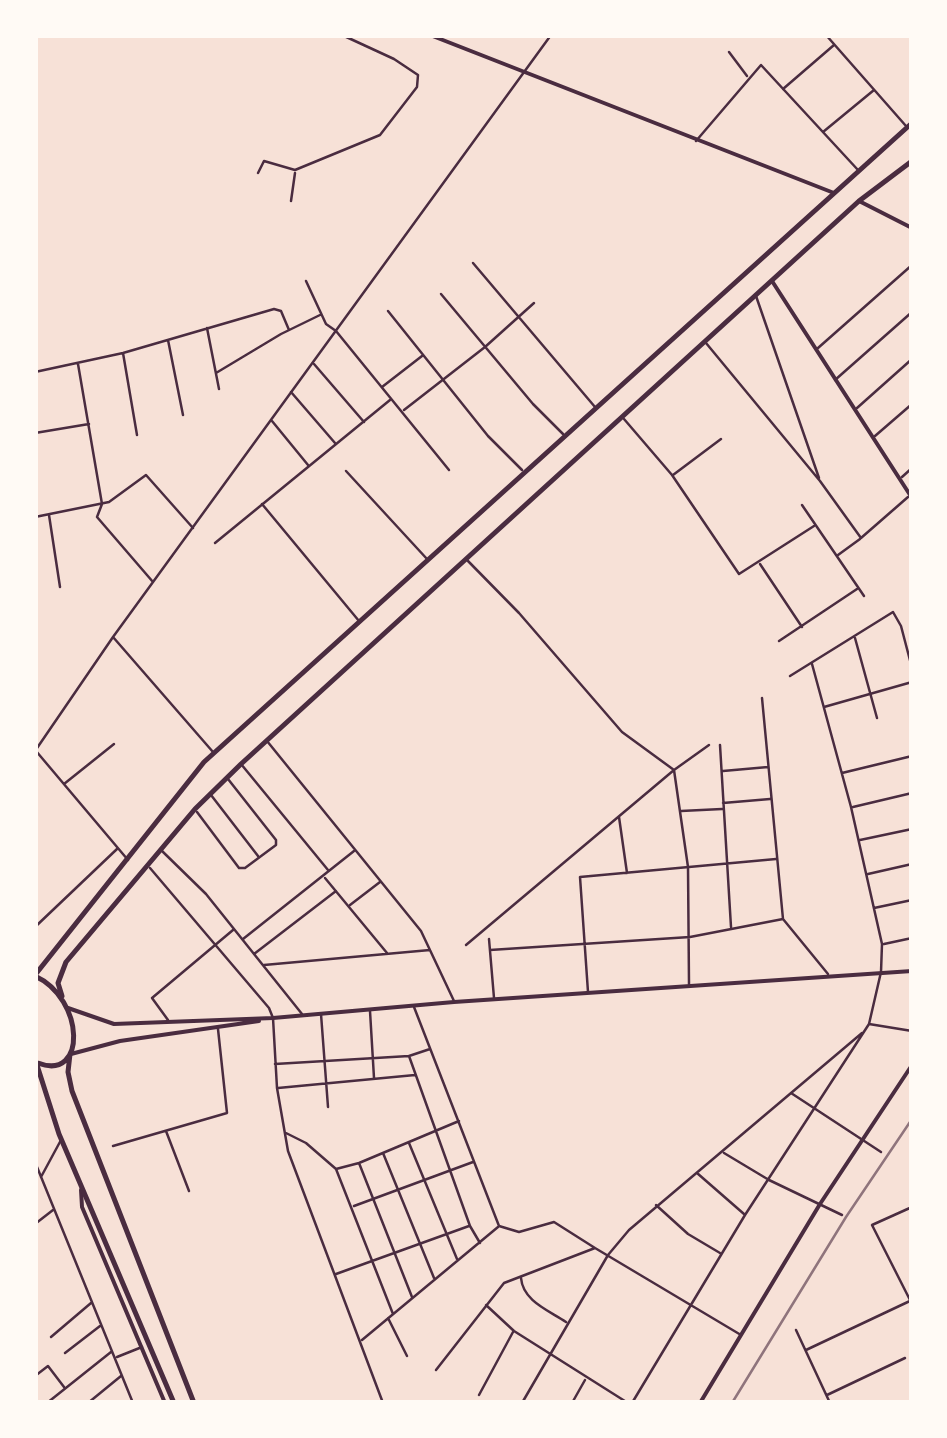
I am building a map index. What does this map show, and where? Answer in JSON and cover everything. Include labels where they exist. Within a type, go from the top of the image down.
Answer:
[{"type":"main road","points":[[62,996],[35,976],[214,753],[910,125]]},
{"type":"main road","points":[[194,1403],[72,1091],[68,1072],[74,1035],[58,983],[66,962],[195,809],[241,764],[859,201],[912,162]]},
{"type":"main road","points":[[70,1054],[55,1066],[35,1062],[61,1139],[174,1403]]},
{"type":"street","points":[[258,172],[266,160],[295,170],[380,135],[420,80],[394,59],[342,35]]},
{"type":"street","points":[[430,35],[834,194]]},
{"type":"street","points":[[452,44],[459,35]]},
{"type":"street","points":[[128,861],[35,750],[551,35]]},
{"type":"street","points":[[826,35],[910,125]]},
{"type":"street","points":[[783,89],[835,44]]},
{"type":"street","points":[[728,52],[748,77]]},
{"type":"street","points":[[696,141],[761,65],[859,172]]},
{"type":"street","points":[[823,132],[875,89]]},
{"type":"street","points":[[291,201],[295,170]]},
{"type":"street","points":[[859,201],[912,228]]},
{"type":"street","points":[[473,264],[596,408]]},
{"type":"street","points":[[817,350],[911,269]]},
{"type":"street","points":[[772,280],[911,496],[836,557]]},
{"type":"street","points":[[306,281],[326,324],[450,470]]},
{"type":"street","points":[[441,294],[564,435]]},
{"type":"street","points":[[756,294],[820,481]]},
{"type":"street","points":[[402,412],[534,303]]},
{"type":"street","points":[[35,372],[123,352],[278,308],[289,330]]},
{"type":"street","points":[[388,311],[488,436],[523,471]]},
{"type":"street","points":[[835,380],[912,312]]},
{"type":"street","points":[[216,373],[321,315]]},
{"type":"street","points":[[207,326],[219,389]]},
{"type":"street","points":[[168,338],[183,416]]},
{"type":"street","points":[[705,342],[820,481],[861,538]]},
{"type":"street","points":[[123,352],[136,435]]},
{"type":"street","points":[[382,388],[423,355]]},
{"type":"street","points":[[856,410],[912,359]]},
{"type":"street","points":[[78,362],[102,504],[97,518],[153,582]]},
{"type":"street","points":[[313,363],[364,422]]},
{"type":"street","points":[[292,392],[336,444]]},
{"type":"street","points":[[215,543],[392,399]]},
{"type":"street","points":[[874,437],[912,404]]},
{"type":"street","points":[[623,417],[672,476],[735,572],[742,574],[814,526]]},
{"type":"street","points":[[271,420],[309,466]]},
{"type":"street","points":[[35,433],[90,424]]},
{"type":"street","points":[[672,476],[721,438]]},
{"type":"street","points":[[900,478],[912,468]]},
{"type":"street","points":[[346,471],[428,560]]},
{"type":"street","points":[[35,517],[109,502],[146,475],[193,528]]},
{"type":"street","points":[[262,504],[360,622]]},
{"type":"street","points":[[802,504],[864,596]]},
{"type":"street","points":[[48,514],[60,587]]},
{"type":"street","points":[[466,560],[519,613],[622,732],[674,770],[688,867],[689,986]]},
{"type":"street","points":[[759,562],[802,627]]},
{"type":"street","points":[[779,641],[858,588]]},
{"type":"street","points":[[790,676],[893,612],[901,626],[912,668]]},
{"type":"street","points":[[855,636],[877,718]]},
{"type":"street","points":[[114,637],[214,753]]},
{"type":"street","points":[[486,1306],[514,1331],[630,1403],[745,1215],[866,1030],[881,972],[882,944],[812,664]]},
{"type":"street","points":[[822,708],[912,682]]},
{"type":"street","points":[[762,698],[782,918],[829,976]]},
{"type":"street","points":[[267,741],[421,931],[454,1002]]},
{"type":"street","points":[[64,784],[114,744]]},
{"type":"street","points":[[466,945],[618,816],[709,745]]},
{"type":"street","points":[[720,745],[731,928]]},
{"type":"street","points":[[842,773],[912,756]]},
{"type":"street","points":[[241,764],[328,871]]},
{"type":"street","points":[[722,771],[770,767]]},
{"type":"street","points":[[195,809],[239,868],[245,868],[276,845],[227,778]]},
{"type":"street","points":[[851,808],[912,793]]},
{"type":"street","points":[[210,794],[259,858]]},
{"type":"street","points":[[680,812],[772,799]]},
{"type":"street","points":[[618,816],[627,873]]},
{"type":"street","points":[[858,840],[912,829]]},
{"type":"street","points":[[35,927],[118,848]]},
{"type":"street","points":[[160,849],[206,894],[303,1016]]},
{"type":"street","points":[[242,940],[356,850]]},
{"type":"street","points":[[588,993],[580,877],[777,859]]},
{"type":"street","points":[[867,875],[912,864]]},
{"type":"street","points":[[147,865],[269,1008],[288,1151],[383,1403]]},
{"type":"street","points":[[323,876],[388,954]]},
{"type":"street","points":[[349,906],[381,882]]},
{"type":"street","points":[[254,954],[336,891]]},
{"type":"street","points":[[874,908],[912,900]]},
{"type":"street","points":[[490,950],[690,937],[782,918]]},
{"type":"street","points":[[168,1020],[152,998],[234,929]]},
{"type":"street","points":[[882,944],[912,938]]},
{"type":"street","points":[[489,940],[494,1000]]},
{"type":"street","points":[[262,965],[432,950]]},
{"type":"street","points":[[68,1008],[114,1024],[273,1018],[912,971]]},
{"type":"street","points":[[414,1006],[499,1226]]},
{"type":"street","points":[[370,1010],[374,1080]]},
{"type":"street","points":[[320,1014],[328,1106]]},
{"type":"street","points":[[70,1054],[120,1041],[273,1018]]},
{"type":"street","points":[[869,1024],[912,1031]]},
{"type":"street","points":[[113,1146],[227,1112],[218,1028]]},
{"type":"street","points":[[522,1403],[608,1255],[629,1230],[866,1030]]},
{"type":"street","points":[[275,1064],[409,1056],[431,1049]]},
{"type":"street","points":[[409,1056],[470,1226],[480,1242]]},
{"type":"street","points":[[700,1403],[820,1204],[912,1066]]},
{"type":"street","points":[[277,1088],[416,1075]]},
{"type":"street","points":[[790,1092],[881,1152]]},
{"type":"street","points":[[336,1169],[460,1120]]},
{"type":"street","points":[[166,1130],[188,1191]]},
{"type":"street","points":[[284,1132],[306,1143],[336,1169],[393,1314]]},
{"type":"street","points":[[41,1176],[61,1139]]},
{"type":"street","points":[[408,1143],[458,1261]]},
{"type":"street","points":[[722,1151],[768,1180],[842,1215]]},
{"type":"street","points":[[383,1153],[435,1280]]},
{"type":"street","points":[[353,1206],[475,1161]]},
{"type":"street","points":[[35,1162],[132,1400],[124,1403]]},
{"type":"street","points":[[359,1163],[412,1298]]},
{"type":"street","points":[[696,1172],[745,1215]]},
{"type":"street","points":[[82,1187],[82,1207],[166,1403]]},
{"type":"street","points":[[656,1205],[688,1234],[721,1254]]},
{"type":"street","points":[[806,1350],[911,1300],[872,1226],[912,1206]]},
{"type":"street","points":[[35,1224],[54,1209]]},
{"type":"street","points":[[499,1226],[520,1232],[554,1222],[742,1336]]},
{"type":"street","points":[[336,1274],[470,1226]]},
{"type":"street","points":[[361,1340],[499,1226]]},
{"type":"street","points":[[436,1370],[504,1283],[594,1248]]},
{"type":"street","points":[[521,1275],[524,1294],[568,1322]]},
{"type":"street","points":[[51,1336],[92,1302]]},
{"type":"street","points":[[388,1318],[407,1356]]},
{"type":"street","points":[[65,1353],[101,1325]]},
{"type":"street","points":[[796,1330],[830,1403]]},
{"type":"street","points":[[479,1395],[514,1331]]},
{"type":"street","points":[[115,1358],[150,1344]]},
{"type":"street","points":[[47,1403],[112,1351]]},
{"type":"street","points":[[827,1395],[905,1358]]},
{"type":"street","points":[[35,1376],[48,1366],[65,1388]]},
{"type":"street","points":[[88,1403],[122,1375]]},
{"type":"street","points":[[572,1403],[586,1379]]},
{"type":"railway","points":[[732,1403],[846,1217],[912,1119]]}]
